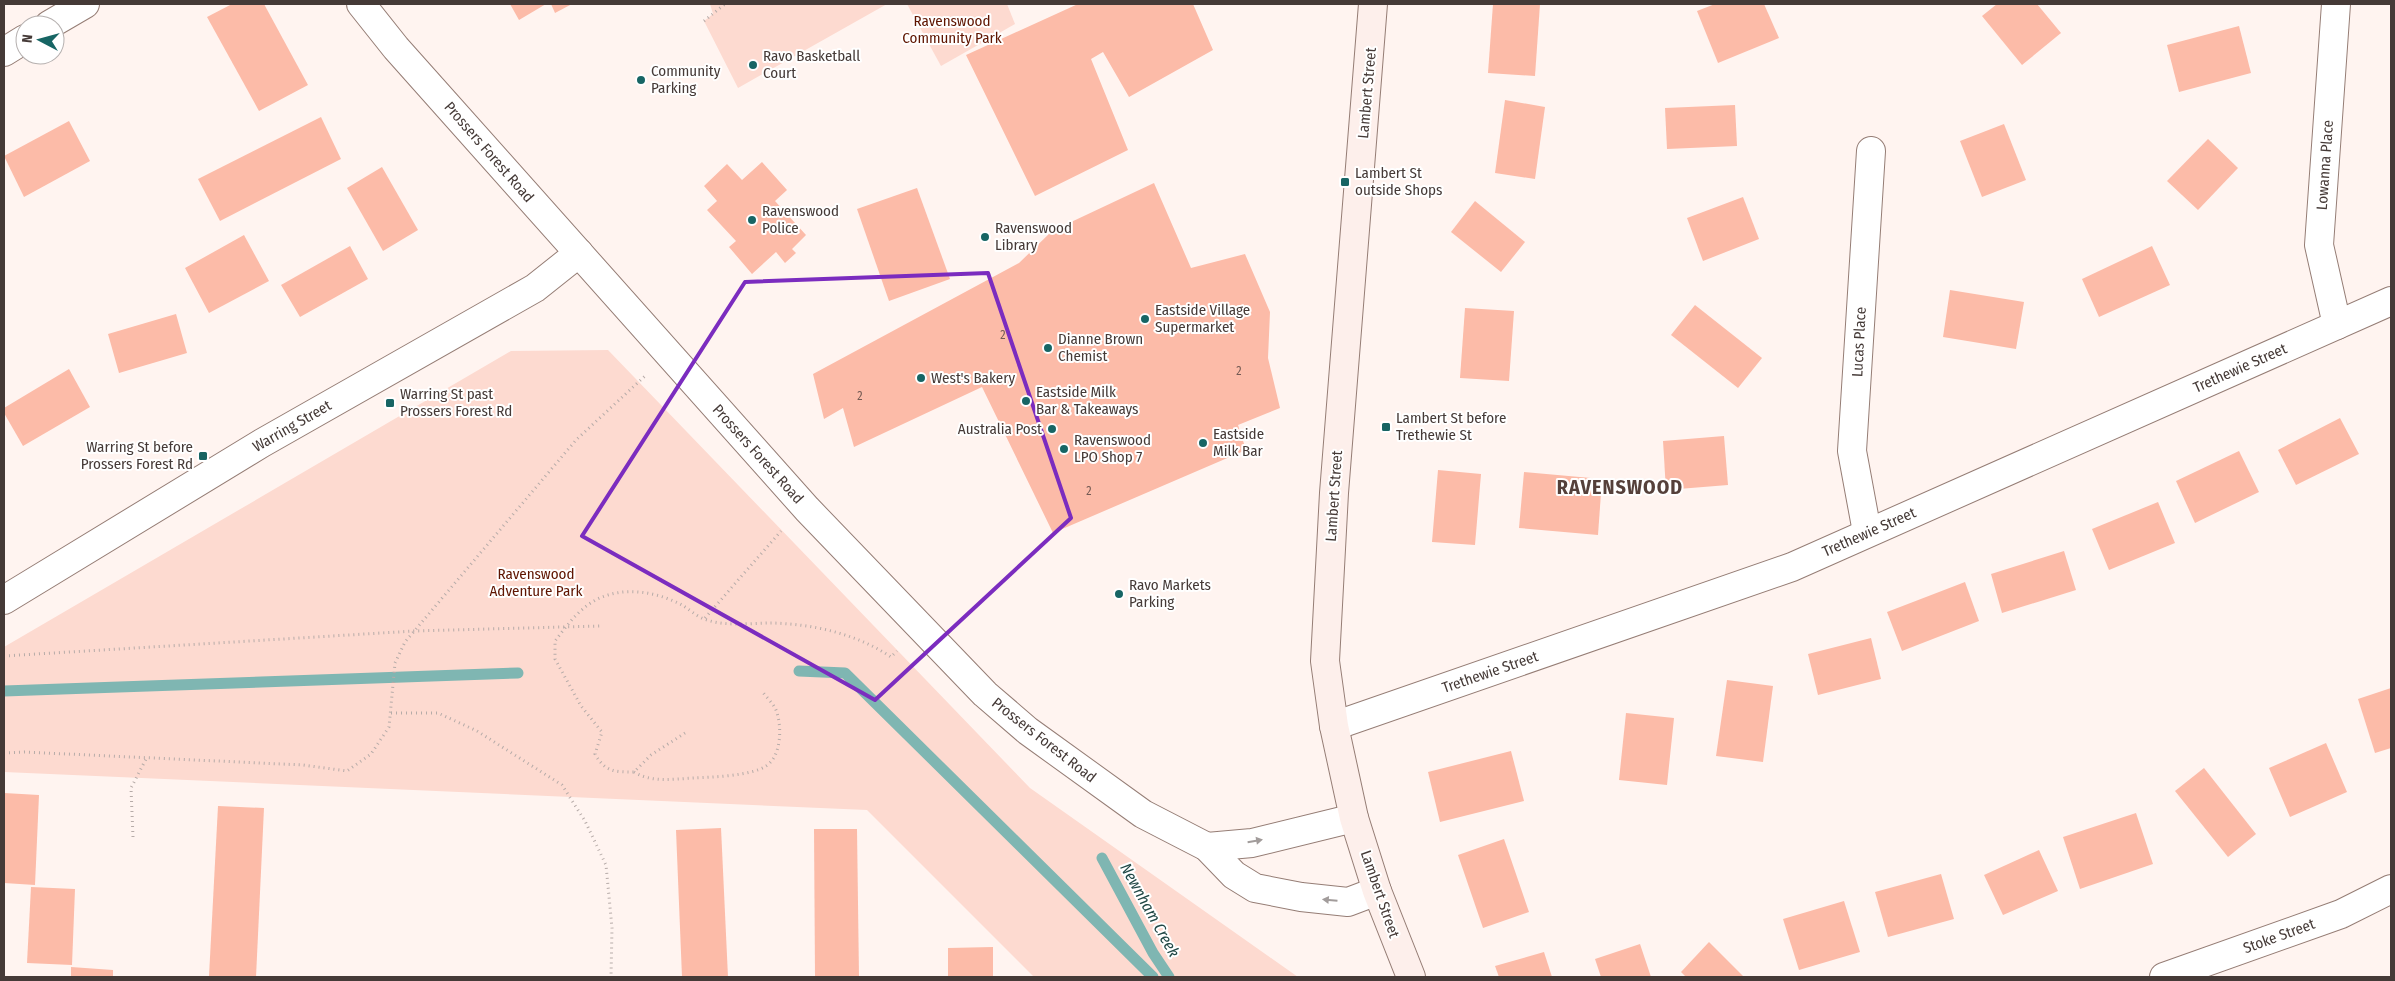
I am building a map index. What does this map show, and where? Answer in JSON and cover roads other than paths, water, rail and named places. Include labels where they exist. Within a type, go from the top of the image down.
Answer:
[{"type":"street","points":[[65,16],[85,4]]},
{"type":"street","name":"Prossers Forest Road","points":[[361,4],[396,48],[807,509],[985,694],[1028,731],[1143,814],[1207,847],[1234,875],[1255,888],[1301,897],[1348,902],[1377,891]]},
{"type":"street","name":"Lambert Street","points":[[1374,4],[1335,483],[1324,661],[1334,726],[1354,818],[1377,891],[1411,977]]},
{"type":"street","name":"Lowanna Place","points":[[2336,4],[2319,244],[2337,326]]},
{"type":"street","points":[[4,52],[15,45]]},
{"type":"street","name":"Lucas Place","points":[[1867,532],[1852,451],[1871,151]]},
{"type":"street","name":"Warring Street","points":[[4,600],[262,443],[535,288],[579,253]]},
{"type":"street","name":"Trethewie Street","points":[[1334,726],[1792,567],[1867,532],[2391,301]]},
{"type":"street","points":[[1207,847],[1252,842],[1354,818]]},
{"type":"street","name":"Stoke Street","points":[[2164,977],[2341,914],[2391,889]]},
{"type":"waterway","points":[[799,671],[845,673],[1153,977]]},
{"type":"waterway","points":[[4,691],[518,673]]},
{"type":"waterway","name":"Newnham Creek","points":[[1102,858],[1153,953],[1169,977]]},
{"type":"place","name":"Ravo Basketball Court","points":[[753,65]]},
{"type":"place","name":"Community Parking","points":[[641,80]]},
{"type":"place","name":"Lambert St outside Shops","points":[[1345,182]]},
{"type":"place","name":"Ravenswood Police","points":[[752,220]]},
{"type":"place","name":"Ravenswood Library","points":[[985,237]]},
{"type":"place","name":"Eastside Village Supermarket","points":[[1145,319]]},
{"type":"place","name":"Dianne Brown Chemist","points":[[1048,348]]},
{"type":"place","name":"West's Bakery","points":[[921,378]]},
{"type":"place","name":"Eastside Milk Bar & Takeaways","points":[[1026,401]]},
{"type":"place","name":"Warring St past Prossers Forest Rd","points":[[390,403]]},
{"type":"place","name":"Lambert St before Trethewie St","points":[[1386,427]]},
{"type":"place","name":"Australia Post","points":[[1052,429]]},
{"type":"place","name":"Eastside Milk Bar","points":[[1203,443]]},
{"type":"place","name":"Ravenswood LPO Shop 7","points":[[1064,449]]},
{"type":"place","name":"Warring St before Prossers Forest Rd","points":[[203,456]]},
{"type":"place","name":"Ravo Markets Parking","points":[[1119,594]]},
{"type":"district","name":"RAVENSWOOD","points":[[1620,487]]},
{"type":"park label","name":"Ravenswood Community Park","points":[[952,30]]},
{"type":"park label","name":"Ravenswood Adventure Park","points":[[536,582]]}]
